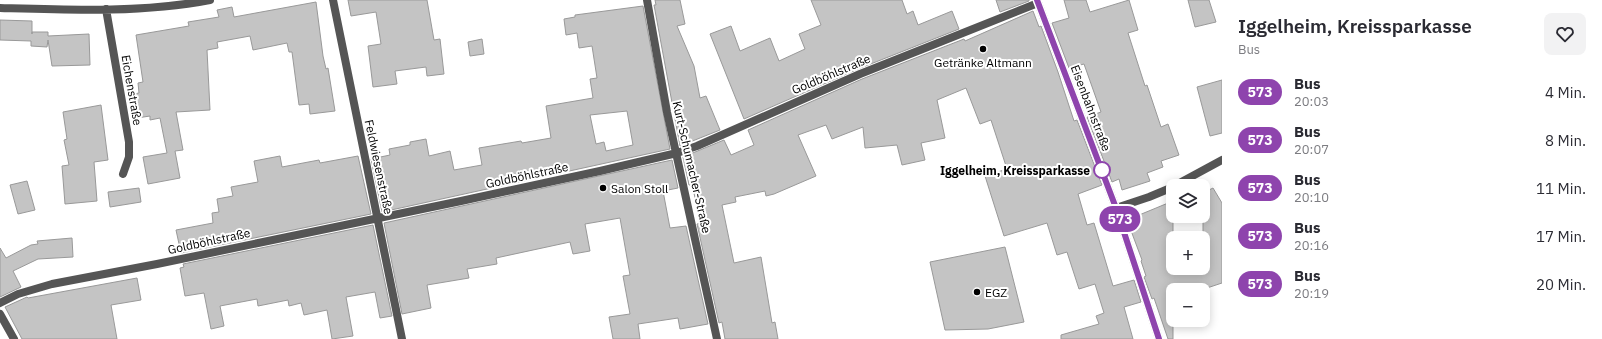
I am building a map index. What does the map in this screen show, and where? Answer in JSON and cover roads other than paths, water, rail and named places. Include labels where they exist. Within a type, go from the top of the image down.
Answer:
[{"type":"main road","name":"Eisenbahnstraße","points":[[1038,1],[1116,208],[1159,339]]},
{"type":"street","points":[[0,8],[106,9],[170,6],[210,0]]},
{"type":"street","name":"Feldwiesenstraße","points":[[333,0],[402,339]]},
{"type":"street","name":"Kurt-Schumacher-Straße","points":[[647,0],[667,112],[717,339]]},
{"type":"street","name":"Goldböhlstraße","points":[[0,303],[18,294],[52,284],[157,264],[377,218],[600,171],[677,153],[697,146],[853,77],[1038,1]]},
{"type":"street","name":"Eichenstraße","points":[[106,9],[129,142],[129,157],[123,174]]},
{"type":"street","points":[[1187,179],[1222,160]]},
{"type":"street","points":[[1116,208],[1166,190]]},
{"type":"street","points":[[0,314],[14,339]]},
{"type":"place","name":"Getränke Altmann","points":[[983,49]]},
{"type":"place","name":"Iggelheim, Kreissparkasse","points":[[1102,170]]},
{"type":"place","name":"Salon Stoll","points":[[603,188]]},
{"type":"place","name":"EGZ","points":[[977,292]]}]
